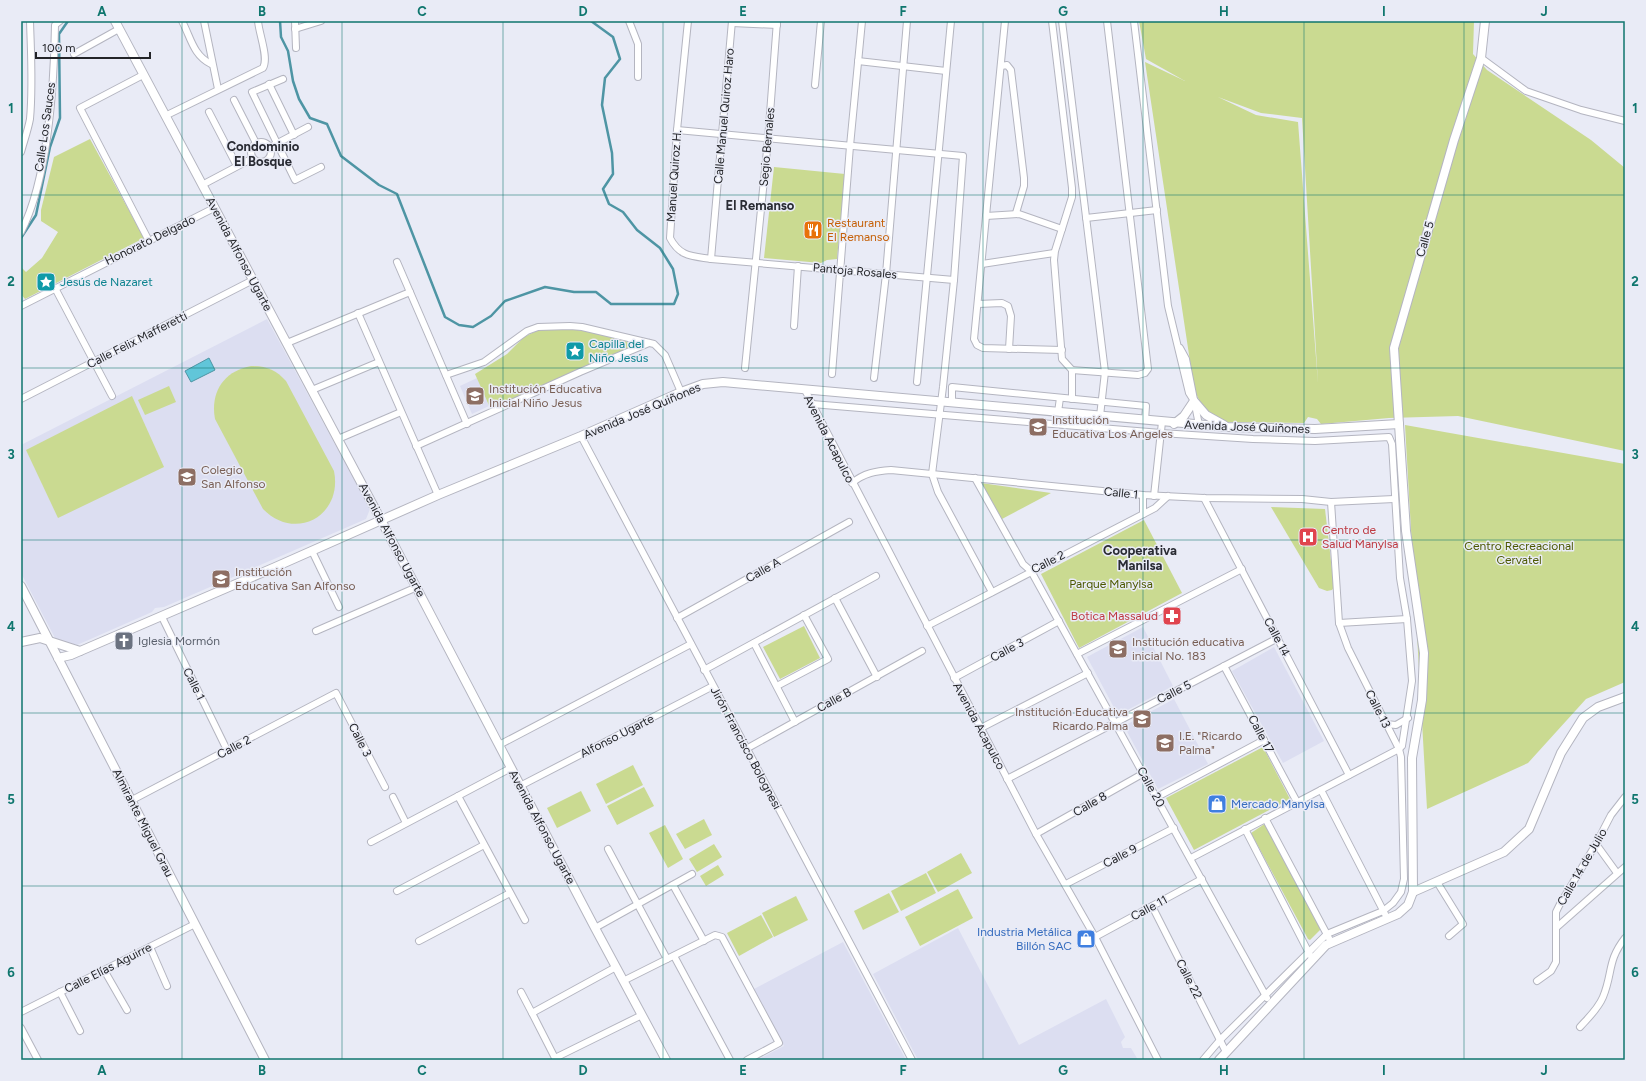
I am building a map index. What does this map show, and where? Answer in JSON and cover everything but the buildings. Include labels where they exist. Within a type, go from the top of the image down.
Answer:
[{"type":"street","points":[[21,152],[30,119],[30,82],[33,66],[30,21]]},
{"type":"street","name":"Calle Los Sauces","points":[[21,232],[35,193],[45,147],[51,96],[56,25],[60,21]]},
{"type":"street","name":"Avenida Alfonso Ugarte","points":[[115,21],[381,520],[520,786],[666,1060]]},
{"type":"street","points":[[182,21],[193,43],[195,52],[202,60],[211,64]]},
{"type":"street","points":[[204,21],[211,64],[218,90]]},
{"type":"street","points":[[165,116],[263,68],[266,63],[258,21]]},
{"type":"street","points":[[295,21],[296,48]]},
{"type":"street","points":[[295,29],[321,21]]},
{"type":"street","points":[[629,21],[638,44],[638,77]]},
{"type":"street","name":"Manuel Quiroz H.","points":[[688,21],[677,130],[670,238],[676,248],[687,255],[712,259],[756,262]]},
{"type":"street","points":[[815,85],[821,21]]},
{"type":"street","points":[[832,374],[850,146],[862,21]]},
{"type":"street","points":[[874,378],[886,274],[907,21]]},
{"type":"street","points":[[917,382],[951,21]]},
{"type":"street","points":[[1005,21],[975,342],[983,348],[1062,350]]},
{"type":"street","points":[[1052,21],[1072,188],[1072,197],[1054,253],[1062,359],[1072,370],[1072,399]]},
{"type":"street","points":[[1062,21],[1105,372],[1100,416]]},
{"type":"street","points":[[1072,370],[1138,375],[1145,373],[1148,369],[1107,21]]},
{"type":"street","points":[[1134,21],[1168,306],[1176,344],[1186,359],[1199,425]]},
{"type":"street","name":"Calle 5","points":[[1413,892],[1412,758],[1422,700],[1424,653],[1406,531],[1394,348],[1454,140],[1481,58],[1485,21]]},
{"type":"street","points":[[732,22],[777,23]]},
{"type":"street","name":"Calle Manuel Quiroz Haro","points":[[712,259],[724,136],[732,22]]},
{"type":"street","name":"Segio Bernales","points":[[745,368],[768,140],[777,23]]},
{"type":"street","points":[[74,54],[119,29]]},
{"type":"street","points":[[1481,58],[1526,91],[1581,110],[1625,121]]},
{"type":"street","points":[[858,61],[946,71]]},
{"type":"street","points":[[1001,66],[1007,65],[1012,70],[1024,178],[1024,186],[1016,213]]},
{"type":"street","points":[[143,75],[80,108],[150,241]]},
{"type":"street","points":[[282,79],[252,92],[295,180],[321,167]]},
{"type":"street","points":[[269,84],[294,135]]},
{"type":"street","points":[[234,100],[256,143]]},
{"type":"street","points":[[209,112],[237,166]]},
{"type":"street","points":[[270,146],[308,127]]},
{"type":"street","points":[[677,130],[724,136],[963,156],[954,280],[932,474],[938,492],[992,592]]},
{"type":"street","points":[[262,141],[270,146],[272,153],[268,159],[259,162],[253,158],[251,151],[256,143],[262,141]]},
{"type":"street","points":[[202,184],[253,158]]},
{"type":"street","name":"Honorato Delgado","points":[[21,306],[214,208]]},
{"type":"street","points":[[1086,218],[1157,210]]},
{"type":"street","points":[[986,216],[1016,213],[1062,229]]},
{"type":"street","points":[[982,264],[1054,253]]},
{"type":"street","points":[[397,262],[467,424]]},
{"type":"street","name":"Pantoja Rosales","points":[[756,262],[954,280]]},
{"type":"street","points":[[794,326],[798,266]]},
{"type":"street","name":"Calle Felix Mafferetti","points":[[21,399],[253,280]]},
{"type":"street","points":[[55,288],[95,361],[112,396]]},
{"type":"street","points":[[287,343],[410,292]]},
{"type":"street","points":[[978,304],[1002,303],[1008,306],[1011,316],[1009,349]]},
{"type":"street","points":[[358,313],[438,495]]},
{"type":"street","points":[[446,375],[484,362],[518,336],[538,327],[582,327],[649,343],[661,350],[666,355],[681,392]]},
{"type":"street","points":[[416,446],[649,343]]},
{"type":"street","points":[[312,390],[379,362]]},
{"type":"street","name":"Avenida José Quiñones","points":[[58,658],[80,651],[162,617],[438,495],[703,384],[723,382],[952,402],[1174,424],[1315,429],[1399,424]]},
{"type":"street","points":[[952,402],[952,387],[1146,406],[1145,420]]},
{"type":"street","name":"Avenida Acapulco","points":[[804,390],[1036,834],[1095,936],[1158,1060]]},
{"type":"street","points":[[1058,412],[1060,398]]},
{"type":"street","points":[[1174,424],[1184,416],[1194,401]]},
{"type":"street","points":[[1194,401],[1212,420],[1228,427]]},
{"type":"street","points":[[812,404],[1161,434],[1315,441],[1387,436],[1392,444],[1394,499],[1400,578],[1407,619],[1412,681],[1404,741],[1399,749],[1191,858]]},
{"type":"street","points":[[338,439],[401,412]]},
{"type":"street","points":[[1154,496],[1162,422]]},
{"type":"street","name":"Jirón Francisco Bolognesi","points":[[581,436],[912,1060]]},
{"type":"street","name":"Calle 1","points":[[852,482],[859,476],[881,470],[1154,496],[1302,499],[1331,502],[1394,499]]},
{"type":"street","name":"Calle 20","points":[[975,478],[1023,564],[1031,571],[1059,621],[1191,858],[1270,1005]]},
{"type":"street","points":[[1143,495],[1143,514]]},
{"type":"street","name":"Calle 2","points":[[927,626],[1155,508],[1168,496]]},
{"type":"street","name":"Calle 14","points":[[1204,498],[1349,775]]},
{"type":"street","name":"Calle 13","points":[[1331,502],[1339,623],[1348,648],[1399,749],[1401,757],[1404,879],[1401,892],[1393,904],[1383,911]]},
{"type":"street","name":"Calle A","points":[[677,618],[849,522]]},
{"type":"street","points":[[312,551],[340,607]]},
{"type":"street","points":[[1077,654],[1242,569]]},
{"type":"street","points":[[704,670],[876,576]]},
{"type":"street","name":"Almirante Miguel Grau","points":[[21,586],[265,1060]]},
{"type":"street","points":[[316,632],[417,588]]},
{"type":"street","points":[[835,598],[877,677]]},
{"type":"street","points":[[777,686],[828,659],[804,615]]},
{"type":"street","name":"Calle 1","points":[[162,617],[227,750]]},
{"type":"street","points":[[1339,623],[1407,619]]},
{"type":"street","name":"Calle 3","points":[[954,678],[1059,621]]},
{"type":"street","points":[[21,642],[37,638],[49,640],[80,651]]},
{"type":"street","name":"Calle 5","points":[[1007,779],[1278,638]]},
{"type":"street","points":[[754,643],[796,722]]},
{"type":"street","points":[[499,745],[691,644]]},
{"type":"street","name":"Calle B","points":[[746,749],[922,651]]},
{"type":"street","name":"Calle 17","points":[[1224,666],[1297,802]]},
{"type":"street","points":[[981,728],[1088,673]]},
{"type":"street","name":"Alfonso Ugarte","points":[[520,786],[713,686]]},
{"type":"street","name":"Calle 2","points":[[132,800],[336,693]]},
{"type":"street","name":"Calle 3","points":[[336,693],[385,787]]},
{"type":"street","points":[[1219,1060],[1313,960],[1326,945],[1329,938],[1398,914],[1408,905],[1413,892],[1504,852],[1529,829],[1561,753],[1583,718],[1598,708],[1625,698]]},
{"type":"street","points":[[1386,724],[1396,725],[1408,718]]},
{"type":"street","points":[[1157,797],[1264,740]]},
{"type":"street","points":[[370,842],[511,768]]},
{"type":"street","name":"Calle 8","points":[[1036,834],[1144,773]]},
{"type":"street","points":[[1321,790],[1387,919]]},
{"type":"street","points":[[458,796],[524,920]]},
{"type":"street","points":[[393,797],[406,823]]},
{"type":"street","name":"Calle 14 de Julio","points":[[1537,981],[1548,973],[1555,965],[1557,927],[1556,912],[1596,844],[1611,815],[1625,797]]},
{"type":"street","points":[[1265,818],[1329,938]]},
{"type":"street","name":"Calle 9","points":[[1066,884],[1174,828]]},
{"type":"street","points":[[1244,829],[1313,960]]},
{"type":"street","points":[[1596,844],[1617,873]]},
{"type":"street","points":[[397,891],[484,845]]},
{"type":"street","points":[[608,849],[667,959]]},
{"type":"street","points":[[1557,927],[1625,867]]},
{"type":"street","points":[[595,928],[692,874]]},
{"type":"street","name":"Calle 11","points":[[1095,936],[1202,879]]},
{"type":"street","points":[[1437,882],[1462,924],[1449,936]]},
{"type":"street","points":[[673,885],[704,941]]},
{"type":"street","points":[[419,941],[510,893]]},
{"type":"street","name":"Calle 22","points":[[1152,906],[1226,1052]]},
{"type":"street","points":[[1203,1060],[1220,1040],[1309,952],[1329,938],[1383,911]]},
{"type":"street","name":"Calle Elías Aguirre","points":[[21,1012],[195,924]]},
{"type":"street","points":[[623,981],[715,935],[719,935],[724,940],[779,1043],[747,1060]]},
{"type":"street","points":[[1580,1026],[1594,1013],[1601,1002],[1606,989],[1612,959],[1625,938]]},
{"type":"street","points":[[150,946],[167,986]]},
{"type":"street","points":[[674,956],[730,1060]]},
{"type":"street","points":[[532,1013],[616,967]]},
{"type":"street","points":[[104,970],[127,1010]]},
{"type":"street","points":[[60,992],[80,1031]]},
{"type":"street","points":[[521,992],[555,1059],[642,1015]]},
{"type":"street","points":[[21,1028],[38,1060]]},
{"type":"shaded area","name":"Colegio San Alfonso","points":[[267,319],[370,509],[366,519],[164,607],[155,608],[152,612],[77,645],[56,640],[21,573],[21,445]]},
{"type":"shaded area","name":"Institución Educativa Inicial Niño Jesus","points":[[477,378],[489,406],[472,414],[460,386]]},
{"type":"shaded area","points":[[1143,627],[1173,686],[1118,715],[1087,657]]},
{"type":"shaded area","points":[[1274,647],[1324,741],[1283,763],[1232,671]]},
{"type":"shaded area","name":"I.E. \"Ricardo Palma\"","points":[[1174,699],[1208,764],[1158,789],[1124,726]]},
{"type":"shaded area","points":[[958,928],[1019,1045],[1106,999],[1125,1037],[1121,1042],[1123,1048],[1131,1048],[1138,1060],[918,1060],[873,974]]},
{"type":"shaded area","points":[[843,942],[906,1060],[757,1060],[784,1046],[754,989]]},
{"type":"green space","points":[[1139,21],[1474,21],[1473,54],[1487,70],[1591,140],[1625,168],[1625,451],[1458,416],[1389,418],[1321,424],[1317,419],[1308,417],[1304,423],[1225,422],[1209,412],[1202,404],[1194,388],[1145,62],[1185,81],[1146,59]],"holes":[[[1218,97],[1261,113],[1302,118],[1318,384],[1298,122],[1256,115]]]},
{"type":"green space","points":[[90,139],[144,238],[25,299],[21,294],[21,267],[26,272],[42,258],[58,232],[41,221],[41,210],[54,157]]},
{"type":"green space","points":[[774,167],[845,174],[837,259],[827,260],[821,263],[764,258]]},
{"type":"green space","points":[[555,328],[595,332],[617,337],[630,345],[629,350],[491,410],[475,374],[507,354],[524,337],[536,331]]},
{"type":"green space","points":[[251,366],[270,369],[286,381],[334,471],[335,487],[331,501],[324,512],[314,519],[302,523],[289,523],[276,519],[263,509],[215,419],[215,400],[221,384],[233,373]]},
{"type":"green space","points":[[169,386],[176,402],[145,415],[138,400]]},
{"type":"green space","points":[[132,396],[164,467],[58,518],[26,450]]},
{"type":"green space","name":"Centro Recreacional Cervatel","points":[[1405,425],[1625,464],[1625,682],[1586,699],[1528,763],[1427,809]]},
{"type":"green space","points":[[981,483],[1051,493],[1002,519]]},
{"type":"green space","points":[[1271,507],[1325,509],[1334,587],[1332,590],[1327,591],[1319,588]]},
{"type":"green space","name":"Parque Manylsa","points":[[1144,520],[1182,593],[1079,648],[1041,574]]},
{"type":"green space","points":[[804,626],[820,658],[780,679],[763,647]]},
{"type":"green space","points":[[1263,747],[1290,799],[1194,850],[1166,798]]},
{"type":"green space","points":[[633,765],[643,785],[606,804],[596,784]]},
{"type":"green space","points":[[644,787],[654,806],[617,825],[607,806]]},
{"type":"green space","points":[[581,791],[591,811],[557,828],[547,808]]},
{"type":"green space","points":[[704,819],[712,835],[685,849],[676,834]]},
{"type":"green space","points":[[1266,823],[1322,928],[1310,940],[1308,939],[1251,833]]},
{"type":"green space","points":[[665,825],[683,859],[668,868],[649,833]]},
{"type":"green space","points":[[714,844],[722,857],[697,872],[689,859]]},
{"type":"green space","points":[[961,853],[972,873],[938,892],[927,872]]},
{"type":"green space","points":[[718,865],[724,875],[706,886],[700,876]]},
{"type":"green space","points":[[926,873],[936,893],[901,911],[891,891]]},
{"type":"green space","points":[[958,889],[973,918],[920,946],[905,917]]},
{"type":"green space","points":[[889,893],[899,912],[863,930],[854,911]]},
{"type":"green space","points":[[796,896],[808,920],[774,937],[762,913]]},
{"type":"green space","points":[[761,915],[773,937],[739,956],[727,933]]},
{"type":"water","points":[[209,358],[215,370],[191,382],[185,371]]},
{"type":"waterway","points":[[21,238],[36,215],[50,147],[60,118],[59,34],[68,21]]},
{"type":"waterway","points":[[280,21],[281,37],[288,51],[293,81],[299,99],[310,118],[327,124],[341,156],[379,185],[397,194],[445,317],[459,325],[473,327],[491,316],[505,301],[545,287],[574,292],[596,292],[611,304],[674,304],[678,294],[673,269],[660,248],[637,230],[623,212],[609,204],[603,189],[613,174],[612,153],[602,105],[605,78],[620,59],[613,37],[591,21]]},
{"type":"place","name":"Restaurant El Remanso","points":[[813,230]]},
{"type":"place","name":"Jesús de Nazaret","points":[[46,282]]},
{"type":"place","name":"Capilla del Niño Jesús","points":[[575,351]]},
{"type":"place","name":"Institución Educativa Inicial Niño Jesus","points":[[475,396]]},
{"type":"place","name":"Institución Educativa Los Angeles","points":[[1038,427]]},
{"type":"place","name":"Colegio San Alfonso","points":[[187,477]]},
{"type":"place","name":"Centro de Salud Manylsa","points":[[1308,537]]},
{"type":"place","name":"Institución Educativa San Alfonso","points":[[221,579]]},
{"type":"place","name":"Botica Massalud","points":[[1172,616]]},
{"type":"place","name":"Iglesia Mormón","points":[[124,641]]},
{"type":"place","name":"Institución educativa inicial No. 183","points":[[1118,649]]},
{"type":"place","name":"Institución Educativa Ricardo Palma","points":[[1142,719]]},
{"type":"place","name":"I.E. \"Ricardo Palma\"","points":[[1165,743]]},
{"type":"place","name":"Mercado Manylsa","points":[[1217,804]]},
{"type":"place","name":"Industria Metálica Billón SAC","points":[[1086,939]]},
{"type":"district","name":"Condominio El Bosque","points":[[263,154]]},
{"type":"district","name":"El Remanso","points":[[760,205]]},
{"type":"district","name":"Cooperativa Manilsa","points":[[1140,558]]}]
